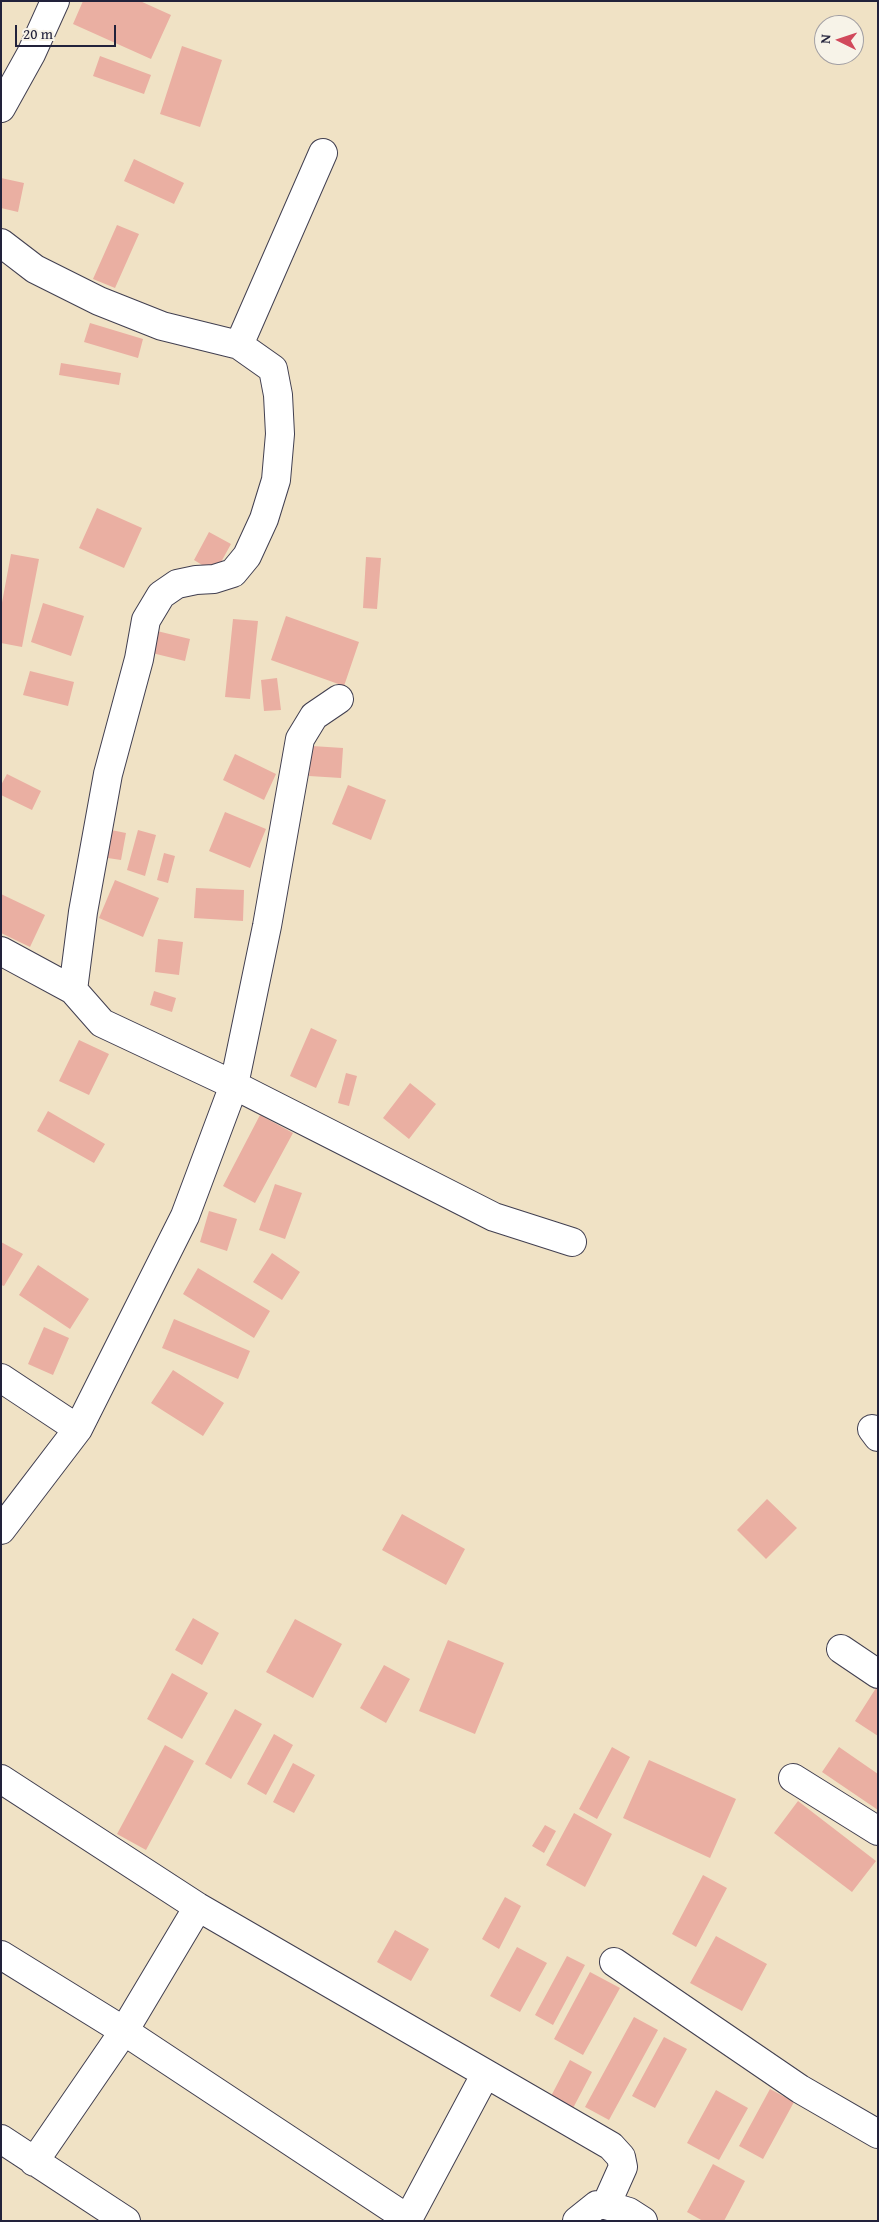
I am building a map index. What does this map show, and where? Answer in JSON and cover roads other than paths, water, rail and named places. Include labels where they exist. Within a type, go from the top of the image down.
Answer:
[{"type":"street","points":[[1,108],[31,54],[55,1]]},
{"type":"street","points":[[239,345],[323,154]]},
{"type":"street","points":[[1,243],[35,269],[99,301],[162,326],[239,345],[273,369],[278,395],[280,434],[276,480],[264,519],[247,556],[233,573],[214,579],[177,584],[161,595],[146,620],[140,659],[108,774],[83,912],[73,990]]},
{"type":"street","points":[[1,1530],[78,1429],[185,1216],[234,1085],[267,926],[300,739],[314,716],[339,699]]},
{"type":"street","points":[[1,951],[73,990],[102,1023],[234,1085],[494,1217],[572,1242]]},
{"type":"street","points":[[1,1378],[78,1429]]},
{"type":"street","points":[[841,1649],[878,1674]]},
{"type":"street","points":[[1,1778],[198,1907],[436,2044],[485,2075],[611,2146],[621,2157],[623,2167],[606,2205]]},
{"type":"street","points":[[793,1778],[878,1831]]},
{"type":"street","points":[[34,2162],[124,2031],[198,1907]]},
{"type":"street","points":[[1,1955],[124,2031],[407,2220],[485,2075]]},
{"type":"street","points":[[614,1962],[800,2089],[878,2134]]},
{"type":"street","points":[[1,2139],[126,2221]]},
{"type":"street","points":[[577,2221],[596,2206],[606,2205],[629,2212],[643,2221]]}]
